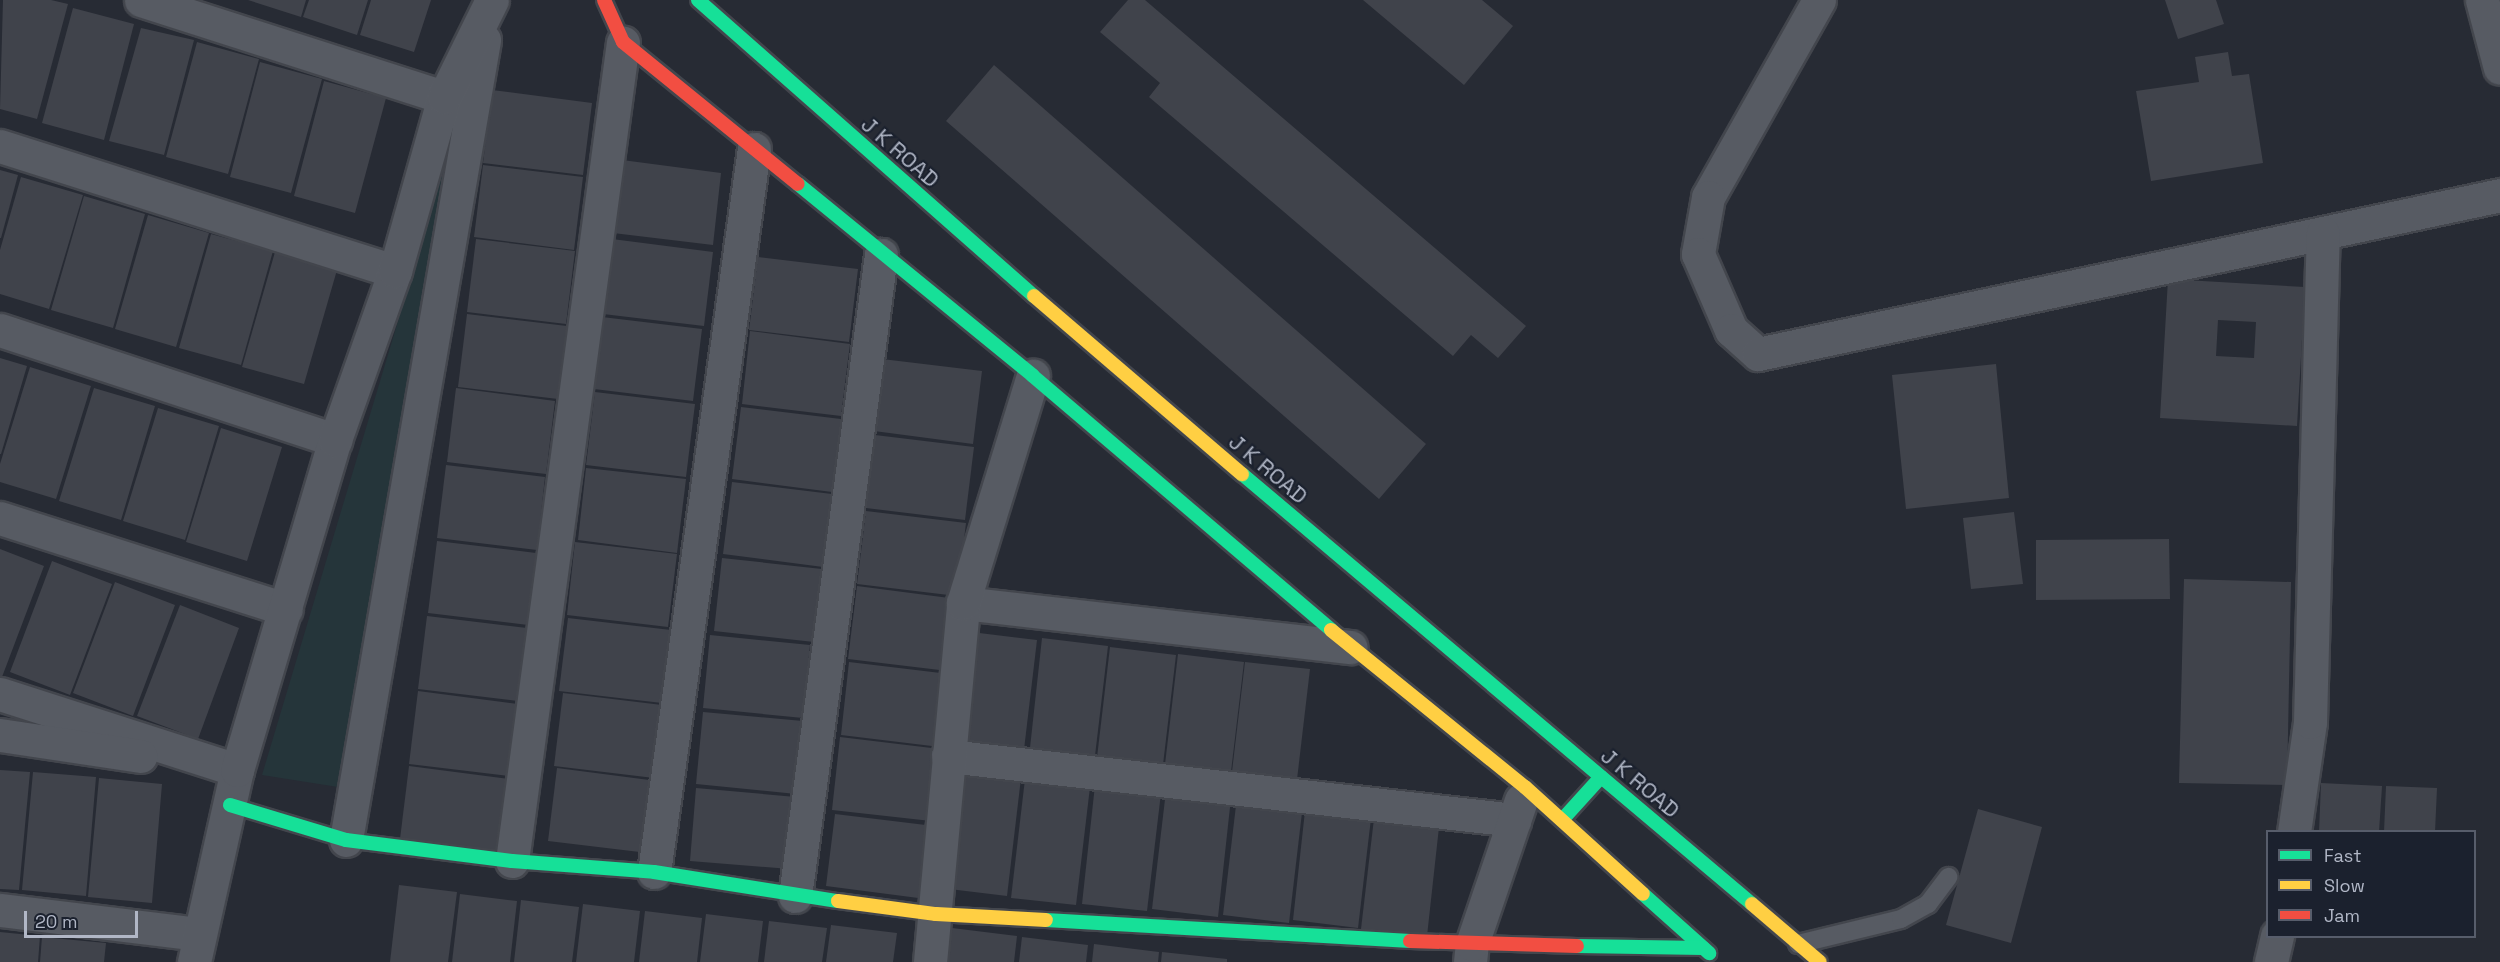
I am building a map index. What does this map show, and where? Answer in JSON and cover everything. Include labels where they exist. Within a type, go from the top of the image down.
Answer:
[{"type":"main road","points":[[604,0],[623,42],[881,255],[1033,376],[1351,647],[1525,787],[1720,962]]},
{"type":"main road","name":"J K ROAD","points":[[698,0],[1100,354],[1820,962]]},
{"type":"main road","points":[[1562,820],[1601,777]]},
{"type":"main road","points":[[230,805],[346,840],[512,861],[654,872],[795,896],[936,914],[1471,953],[1703,948]]},
{"type":"street","points":[[141,0],[444,97]]},
{"type":"street","points":[[1819,0],[1708,197],[1698,254],[1731,330],[1758,354],[2500,195]]},
{"type":"street","points":[[2482,0],[2500,68]]},
{"type":"street","points":[[0,910],[196,948],[237,770],[335,440],[395,271],[444,97],[490,5]]},
{"type":"street","points":[[346,840],[490,5]]},
{"type":"street","points":[[512,861],[623,42]]},
{"type":"street","points":[[0,146],[395,271]]},
{"type":"street","points":[[654,872],[754,148]]},
{"type":"street","points":[[2294,830],[2310,722],[2323,232]]},
{"type":"street","points":[[795,896],[881,255]]},
{"type":"street","points":[[0,330],[335,440]]},
{"type":"street","points":[[930,962],[963,603],[1033,376]]},
{"type":"street","points":[[0,518],[286,609]]},
{"type":"street","points":[[963,603],[1351,647]]},
{"type":"street","points":[[0,694],[237,770]]},
{"type":"street","points":[[0,735],[237,770]]},
{"type":"street","points":[[948,756],[1514,820]]},
{"type":"street","points":[[1471,953],[1525,787]]},
{"type":"street","points":[[2271,962],[2277,938]]},
{"type":"lane","points":[[1798,944],[1901,919],[1928,904],[1948,877]]},
{"type":"shaded area","points":[[455,131],[338,787],[262,775]]},
{"type":"building","points":[[3,0],[51,0],[68,4],[37,119],[0,109]]},
{"type":"building","points":[[248,0],[306,0],[301,17]]},
{"type":"building","points":[[309,0],[368,0],[357,35],[303,17]]},
{"type":"building","points":[[371,0],[431,0],[414,52],[360,35]]},
{"type":"building","points":[[1128,0],[1145,0],[1526,326],[1498,358],[1471,335],[1453,356],[1149,97],[1160,83],[1100,32]]},
{"type":"building","points":[[1363,0],[1482,0],[1513,26],[1464,85]]},
{"type":"building","points":[[2165,0],[2216,0],[2224,24],[2178,39]]},
{"type":"building","points":[[73,8],[134,24],[104,140],[42,123]]},
{"type":"building","points":[[141,28],[194,40],[164,155],[109,141]]},
{"type":"building","points":[[197,42],[259,59],[228,174],[166,157]]},
{"type":"building","points":[[2228,52],[2232,76],[2249,74],[2263,163],[2151,181],[2136,91],[2199,82],[2195,57]]},
{"type":"building","points":[[260,62],[322,79],[291,193],[230,177]]},
{"type":"building","points":[[994,65],[1426,444],[1379,499],[946,121]]},
{"type":"building","points":[[324,81],[386,98],[355,213],[294,196]]},
{"type":"building","points":[[492,90],[592,103],[583,175],[483,163]]},
{"type":"building","points":[[622,160],[721,173],[713,245],[613,233]]},
{"type":"building","points":[[483,165],[583,177],[574,250],[474,237]]},
{"type":"building","points":[[0,170],[18,175],[1,238],[0,238]]},
{"type":"building","points":[[21,177],[83,195],[49,309],[0,294],[0,250]]},
{"type":"building","points":[[84,196],[145,214],[113,328],[51,310]]},
{"type":"building","points":[[148,215],[209,233],[176,347],[115,329]]},
{"type":"building","points":[[211,234],[273,251],[241,365],[179,348]]},
{"type":"building","points":[[476,239],[575,251],[566,324],[467,312]]},
{"type":"building","points":[[612,239],[713,252],[704,326],[603,314]]},
{"type":"building","points":[[275,252],[337,270],[304,384],[242,367]]},
{"type":"building","points":[[758,257],[858,269],[849,342],[749,330]]},
{"type":"building","points":[[2168,279],[2305,287],[2297,426],[2160,418]],"holes":[[[2218,320],[2256,322],[2254,358],[2216,356]]]},
{"type":"building","points":[[467,314],[567,326],[558,399],[458,387]]},
{"type":"building","points":[[602,317],[702,329],[693,401],[594,389]]},
{"type":"building","points":[[750,331],[850,344],[841,416],[742,404]]},
{"type":"building","points":[[0,358],[27,366],[1,454],[0,454]]},
{"type":"building","points":[[882,359],[982,371],[973,444],[874,431]]},
{"type":"building","points":[[1996,364],[2009,498],[1906,509],[1892,375]]},
{"type":"building","points":[[30,367],[91,386],[56,499],[0,482],[0,464]]},
{"type":"building","points":[[94,388],[155,406],[121,520],[59,501]]},
{"type":"building","points":[[456,388],[555,401],[546,474],[447,462]]},
{"type":"building","points":[[595,392],[695,404],[686,477],[586,465]]},
{"type":"building","points":[[741,407],[841,419],[832,492],[732,479]]},
{"type":"building","points":[[158,408],[219,426],[185,540],[123,521]]},
{"type":"building","points":[[221,428],[282,447],[247,561],[186,542]]},
{"type":"building","points":[[875,435],[974,447],[965,520],[866,508]]},
{"type":"building","points":[[446,465],[545,477],[537,550],[437,538]]},
{"type":"building","points":[[586,468],[686,479],[677,553],[578,540]]},
{"type":"building","points":[[732,482],[832,494],[823,567],[723,554]]},
{"type":"building","points":[[866,511],[966,523],[957,596],[857,584]]},
{"type":"building","points":[[2014,512],[2023,584],[1971,589],[1963,518]]},
{"type":"building","points":[[2169,539],[2170,599],[2036,600],[2036,540]]},
{"type":"building","points":[[437,541],[536,553],[528,625],[428,613]]},
{"type":"building","points":[[575,542],[677,554],[668,627],[567,615]]},
{"type":"building","points":[[0,549],[44,566],[2,677],[0,676]]},
{"type":"building","points":[[722,558],[822,569],[814,642],[714,631]]},
{"type":"building","points":[[52,561],[112,584],[70,695],[10,672]]},
{"type":"building","points":[[2184,579],[2291,582],[2287,785],[2179,783]]},
{"type":"building","points":[[115,582],[175,605],[133,716],[73,693]]},
{"type":"building","points":[[857,586],[957,599],[948,671],[848,659]]},
{"type":"building","points":[[180,605],[239,628],[198,739],[137,716]]},
{"type":"building","points":[[427,616],[527,628],[518,701],[418,689]]},
{"type":"building","points":[[568,618],[671,630],[662,703],[559,691]]},
{"type":"building","points":[[971,632],[1037,640],[1023,758],[957,751]]},
{"type":"building","points":[[710,635],[810,645],[803,718],[703,708]]},
{"type":"building","points":[[1042,638],[1108,646],[1094,764],[1029,757]]},
{"type":"building","points":[[1110,647],[1176,655],[1162,773],[1096,766]]},
{"type":"building","points":[[1178,654],[1244,662],[1230,780],[1164,773]]},
{"type":"building","points":[[849,662],[949,674],[940,747],[841,735]]},
{"type":"building","points":[[1245,662],[1310,669],[1296,788],[1231,780]]},
{"type":"building","points":[[418,691],[518,704],[509,776],[409,764]]},
{"type":"building","points":[[563,693],[662,705],[654,778],[554,766]]},
{"type":"building","points":[[703,712],[803,721],[796,794],[696,784]]},
{"type":"building","points":[[840,737],[940,749],[931,821],[832,810]]},
{"type":"building","points":[[409,766],[509,779],[500,851],[400,839]]},
{"type":"building","points":[[557,768],[657,781],[648,853],[548,841]]},
{"type":"building","points":[[0,770],[30,772],[19,890],[0,889]]},
{"type":"building","points":[[955,770],[1021,778],[1007,896],[941,888]]},
{"type":"building","points":[[33,772],[96,777],[86,896],[22,890]]},
{"type":"building","points":[[99,778],[162,784],[152,903],[88,897]]},
{"type":"building","points":[[1025,779],[1090,787],[1076,905],[1011,898]]},
{"type":"building","points":[[2321,783],[2382,786],[2379,830],[2319,830]]},
{"type":"building","points":[[1095,785],[1161,793],[1147,911],[1082,904]]},
{"type":"building","points":[[2386,786],[2437,788],[2435,830],[2384,830]]},
{"type":"building","points":[[696,788],[796,797],[790,869],[690,861]]},
{"type":"building","points":[[1166,791],[1231,798],[1218,917],[1152,909]]},
{"type":"building","points":[[1237,797],[1303,804],[1289,923],[1223,915]]},
{"type":"building","points":[[1306,802],[1372,810],[1358,928],[1293,920]]},
{"type":"building","points":[[1978,809],[2042,827],[2011,943],[1946,925]]},
{"type":"building","points":[[1375,810],[1440,818],[1427,936],[1361,929]]},
{"type":"building","points":[[835,814],[934,826],[926,899],[826,886]]},
{"type":"building","points":[[399,885],[457,892],[448,962],[390,962]]},
{"type":"building","points":[[460,894],[517,901],[510,962],[452,962]]},
{"type":"building","points":[[521,900],[579,907],[572,962],[514,962]]},
{"type":"building","points":[[583,904],[640,911],[634,962],[576,962]]},
{"type":"building","points":[[645,911],[702,918],[697,962],[639,962]]},
{"type":"building","points":[[706,914],[763,921],[758,962],[700,962]]},
{"type":"building","points":[[769,921],[827,928],[822,962],[764,962]]},
{"type":"building","points":[[831,925],[897,933],[893,962],[826,962]]},
{"type":"building","points":[[952,928],[1017,936],[1014,962],[948,962]]},
{"type":"building","points":[[0,932],[40,936],[38,962],[0,962]]},
{"type":"building","points":[[42,937],[106,943],[104,962],[40,962]]},
{"type":"building","points":[[1022,937],[1088,945],[1086,962],[1019,962]]},
{"type":"building","points":[[1094,944],[1159,952],[1158,962],[1092,962]]},
{"type":"building","points":[[1162,952],[1227,959],[1227,962],[1161,962]]},
{"type":"traffic: fast","points":[[698,0],[1034,296]]},
{"type":"traffic: fast","points":[[798,184],[1033,376],[1331,630]]},
{"type":"traffic: fast","points":[[1242,474],[1752,904]]},
{"type":"traffic: fast","points":[[1562,820],[1601,777]]},
{"type":"traffic: fast","points":[[230,805],[346,840],[512,861],[654,872],[838,901]]},
{"type":"traffic: fast","points":[[1643,894],[1709,953]]},
{"type":"traffic: fast","points":[[1046,920],[1410,941]]},
{"type":"traffic: fast","points":[[1577,946],[1703,948]]},
{"type":"traffic: slow","points":[[1034,296],[1242,474]]},
{"type":"traffic: slow","points":[[1331,630],[1525,787],[1643,894]]},
{"type":"traffic: slow","points":[[838,901],[936,914],[1046,920]]},
{"type":"traffic: slow","points":[[1752,904],[1820,962]]},
{"type":"traffic: jam","points":[[604,0],[623,42],[798,184]]},
{"type":"traffic: jam","points":[[1410,941],[1577,946]]}]
